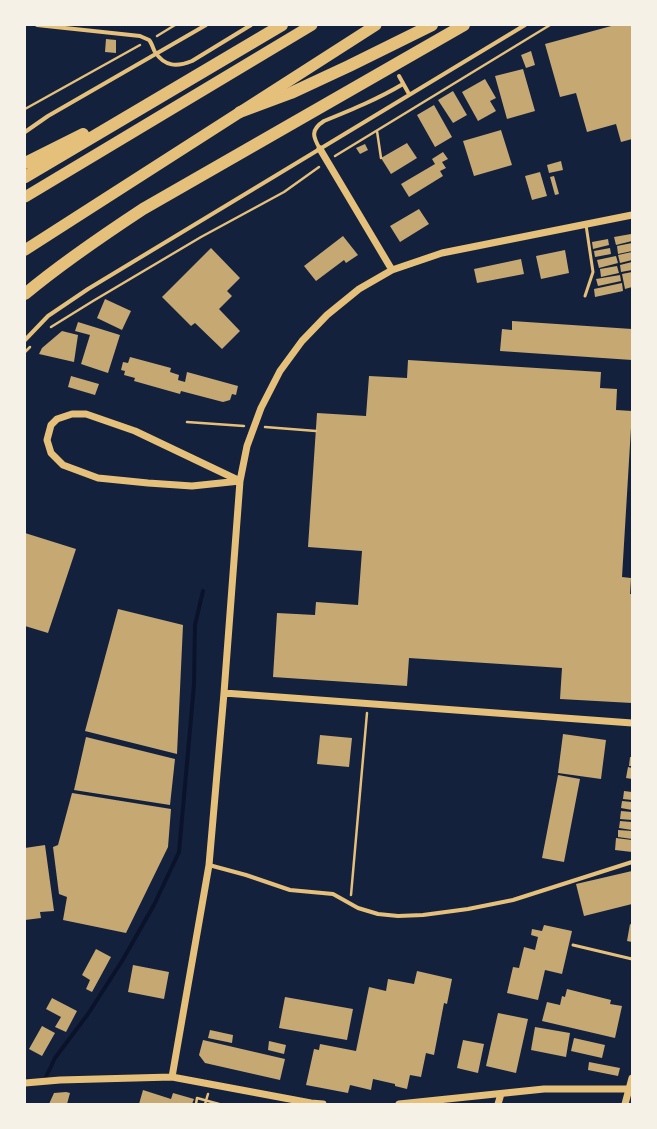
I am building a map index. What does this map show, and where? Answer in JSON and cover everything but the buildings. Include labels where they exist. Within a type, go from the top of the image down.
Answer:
[{"type":"highway","points":[[25,176],[282,25]]},
{"type":"highway","points":[[25,197],[312,25]]},
{"type":"highway","points":[[25,250],[376,25]]},
{"type":"highway","points":[[240,112],[291,92],[349,66],[432,25]]},
{"type":"highway","points":[[25,294],[50,273],[143,210],[464,25]]},
{"type":"highway","points":[[25,163],[212,66]]},
{"type":"street","points":[[37,25],[140,36],[149,40],[162,61],[176,65],[192,61],[251,25]]},
{"type":"street","points":[[25,132],[48,116],[206,25]]},
{"type":"street","points":[[25,340],[48,316],[88,289],[525,25]]},
{"type":"street","points":[[399,76],[409,94]]},
{"type":"street","points":[[392,270],[315,141],[314,129],[318,124],[364,105],[403,84]]},
{"type":"street","points":[[172,1077],[209,865],[240,481],[247,446],[261,408],[280,372],[302,341],[327,315],[359,289],[392,270],[442,253],[632,215]]},
{"type":"street","points":[[72,414],[86,414],[135,431],[240,481],[192,486],[98,478],[62,465],[51,453],[47,440],[52,425],[58,419],[72,414]]},
{"type":"street","points":[[224,692],[632,723]]},
{"type":"street","points":[[209,865],[246,875],[290,890],[333,894],[358,908],[378,914],[398,916],[423,915],[468,909],[513,900],[632,862]]},
{"type":"street","points":[[25,1083],[56,1080],[172,1077],[323,1104]]},
{"type":"street","points":[[625,1104],[632,1078]]},
{"type":"street","points":[[399,1104],[544,1089],[630,1089]]},
{"type":"street","points":[[498,1104],[501,1094]]},
{"type":"lane","points":[[585,296],[592,272],[586,224]]},
{"type":"lane","points":[[573,945],[632,959]]},
{"type":"path","points":[[25,109],[175,25]]},
{"type":"path","points":[[47,329],[201,238],[284,192],[327,161],[550,25]]},
{"type":"path","points":[[377,131],[381,158]]},
{"type":"path","points":[[25,352],[30,347]]},
{"type":"path","points":[[186,422],[214,424]]},
{"type":"path","points":[[350,904],[368,703]]},
{"type":"path","points":[[205,1102],[208,1091]]},
{"type":"path","points":[[196,1104],[197,1098],[205,1102],[219,1104]]},
{"type":"waterway","points":[[44,1081],[55,1058],[88,1014],[122,961],[154,905],[179,852],[194,685],[195,625],[203,591]]}]
